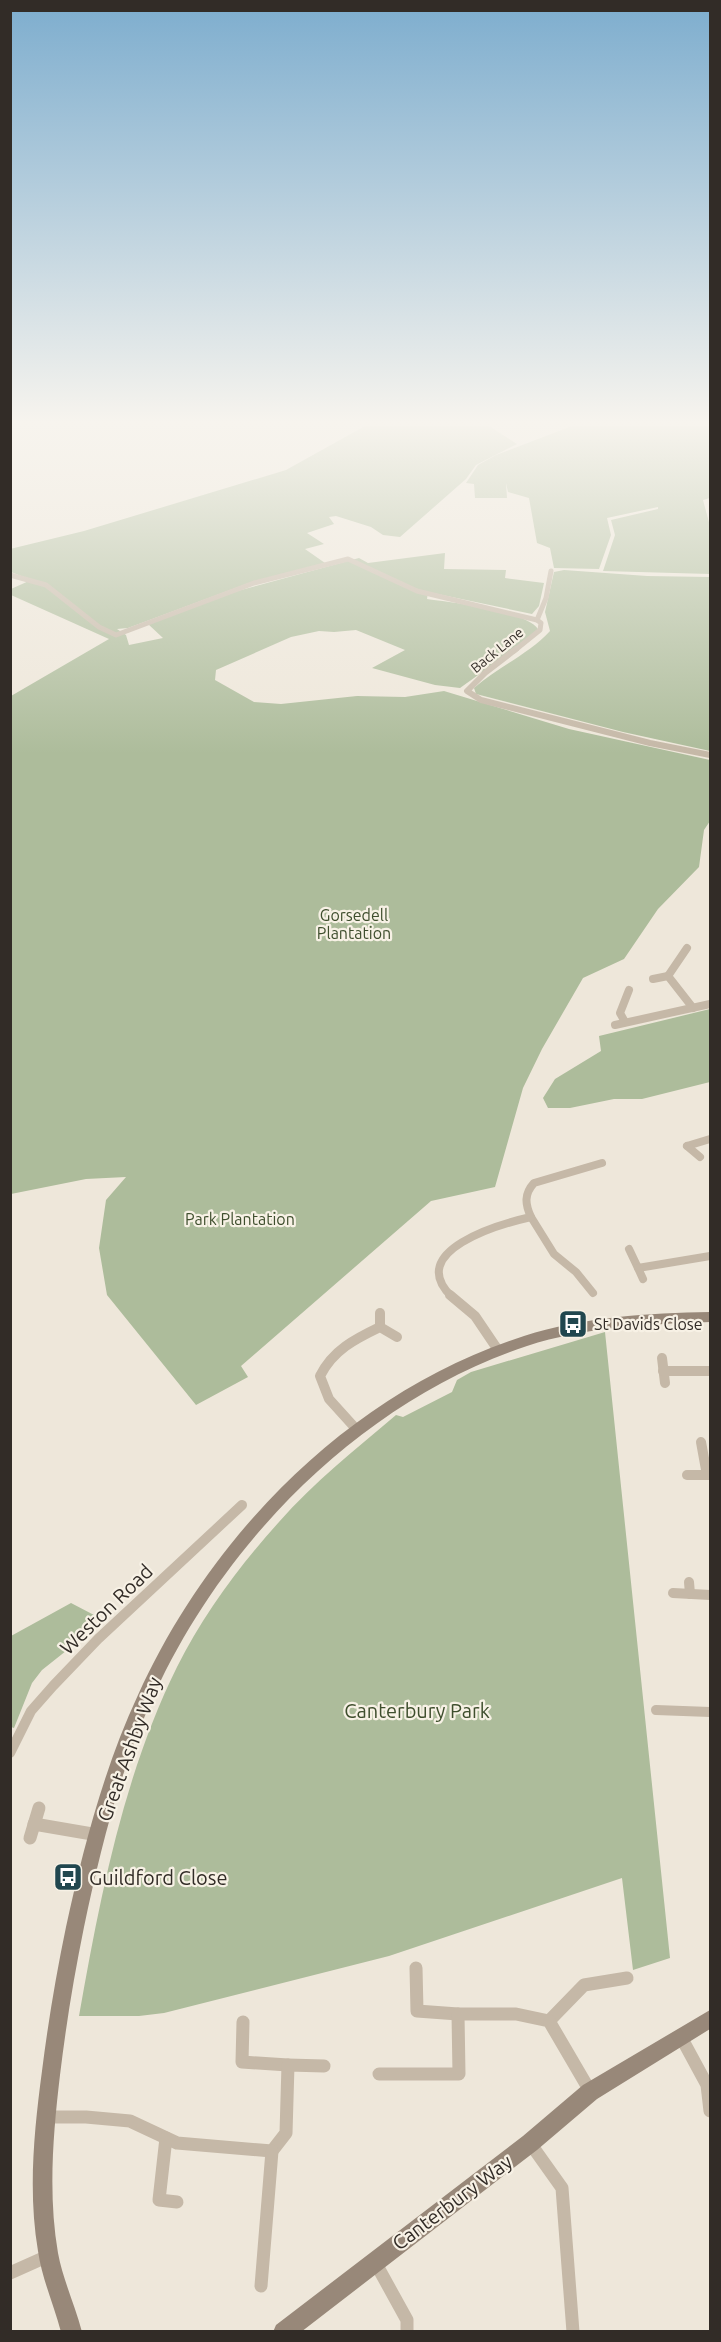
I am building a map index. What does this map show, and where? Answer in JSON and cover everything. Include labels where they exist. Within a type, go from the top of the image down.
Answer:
[{"type":"street","name":"Back Lane","points":[[10,575],[46,585],[99,627],[116,635],[254,583],[348,559],[358,561],[417,591],[537,620],[541,623],[540,630],[485,673],[467,691],[481,700],[711,756]]},
{"type":"street","points":[[537,620],[546,598],[551,570]]},
{"type":"street","points":[[653,979],[668,976],[687,948]]},
{"type":"street","points":[[668,976],[693,1008]]},
{"type":"street","points":[[624,1022],[620,1013],[629,990]]},
{"type":"street","points":[[615,1025],[711,1004]]},
{"type":"street","points":[[700,1157],[687,1146],[711,1139]]},
{"type":"street","points":[[593,1293],[576,1272],[554,1254],[531,1217],[526,1197],[527,1190],[534,1183],[602,1163]]},
{"type":"street","points":[[498,1350],[473,1315],[444,1288],[440,1277],[441,1263],[447,1252],[459,1242],[531,1217]]},
{"type":"street","points":[[629,1249],[643,1279]]},
{"type":"street","points":[[638,1268],[711,1257]]},
{"type":"street","points":[[380,1312],[380,1327]]},
{"type":"street","name":"Great Ashby Way","points":[[73,2331],[49,2255],[42,2177],[45,2117],[63,1984],[72,1937],[98,1835],[128,1743],[151,1685],[188,1617],[220,1568],[309,1470],[357,1430],[418,1388],[498,1350],[575,1328],[645,1320],[711,1317]]},
{"type":"street","points":[[380,1327],[397,1338]]},
{"type":"street","points":[[357,1430],[329,1399],[320,1376],[326,1361],[343,1346],[380,1327]]},
{"type":"street","points":[[662,1358],[665,1383]]},
{"type":"street","points":[[663,1371],[711,1371]]},
{"type":"street","points":[[687,1475],[709,1475],[701,1442]]},
{"type":"street","name":"Weston Road","points":[[10,1752],[31,1711],[53,1686],[98,1639],[242,1505]]},
{"type":"street","points":[[689,1582],[690,1594]]},
{"type":"street","points":[[673,1593],[711,1595]]},
{"type":"street","points":[[656,1710],[710,1713]]},
{"type":"street","points":[[30,1838],[39,1808]]},
{"type":"street","points":[[34,1824],[98,1835]]},
{"type":"street","points":[[416,1968],[417,2011],[516,2014],[549,2021],[590,2092]]},
{"type":"street","points":[[549,2021],[584,1985],[627,1978]]},
{"type":"street","points":[[380,2074],[459,2074],[458,2014]]},
{"type":"street","name":"Canterbury Way","points":[[283,2331],[530,2143],[590,2092],[711,2019]]},
{"type":"street","points":[[243,2022],[242,2062],[324,2066]]},
{"type":"street","points":[[681,2036],[707,2085],[711,2111]]},
{"type":"street","points":[[261,2286],[272,2151],[286,2133],[288,2065]]},
{"type":"street","points":[[45,2117],[86,2117],[129,2121],[177,2143],[272,2151]]},
{"type":"street","points":[[166,2138],[159,2200],[177,2202]]},
{"type":"street","points":[[530,2143],[562,2188],[573,2331]]},
{"type":"street","points":[[10,2273],[49,2255]]},
{"type":"street","points":[[374,2262],[407,2320],[407,2331]]},
{"type":"green space","points":[[66,535],[311,535],[324,544],[305,549],[325,563],[249,583],[128,628],[117,629],[126,635],[129,645],[163,638],[148,624],[226,594],[359,558],[368,563],[445,553],[444,569],[506,570],[505,578],[544,583],[539,606],[532,614],[428,592],[427,599],[504,612],[531,623],[538,629],[537,633],[460,688],[435,685],[372,668],[405,650],[356,630],[319,631],[291,637],[216,670],[215,680],[254,702],[281,704],[357,696],[405,697],[444,691],[569,729],[710,760],[710,821],[704,830],[699,867],[658,909],[624,959],[583,978],[542,1049],[523,1088],[495,1187],[431,1201],[241,1366],[248,1377],[196,1405],[107,1295],[99,1248],[106,1200],[126,1177],[86,1179],[11,1194],[11,696],[109,639],[11,595],[11,589],[31,580],[11,572],[10,549]]},
{"type":"green space","points":[[536,535],[611,535],[599,569],[554,568],[550,548],[537,543]]},
{"type":"green space","points":[[615,535],[710,535],[710,574],[603,571]]},
{"type":"green space","points":[[564,570],[647,576],[710,577],[710,751],[623,732],[476,694],[474,688],[533,647],[550,631],[545,612],[554,572]]},
{"type":"green space","points":[[710,1009],[710,1082],[642,1099],[614,1099],[570,1108],[548,1108],[543,1098],[555,1079],[601,1051],[599,1036]]},
{"type":"green space","name":"Canterbury Park","points":[[605,1332],[670,1958],[633,1970],[622,1878],[389,1956],[164,2013],[139,2016],[79,2016],[105,1882],[142,1751],[158,1708],[187,1648],[236,1573],[264,1538],[306,1493],[396,1415],[403,1417],[452,1392],[457,1380],[471,1372]]},
{"type":"green space","points":[[71,1603],[94,1615],[76,1643],[42,1670],[32,1683],[14,1728],[11,1727],[11,1636]]},
{"type":"place","name":"St Davids Close","points":[[573,1324]]},
{"type":"place","name":"Guildford Close","points":[[68,1877]]},
{"type":"park label","name":"Gorsedell Plantation","points":[[354,924]]},
{"type":"park label","name":"Park Plantation","points":[[240,1219]]}]
